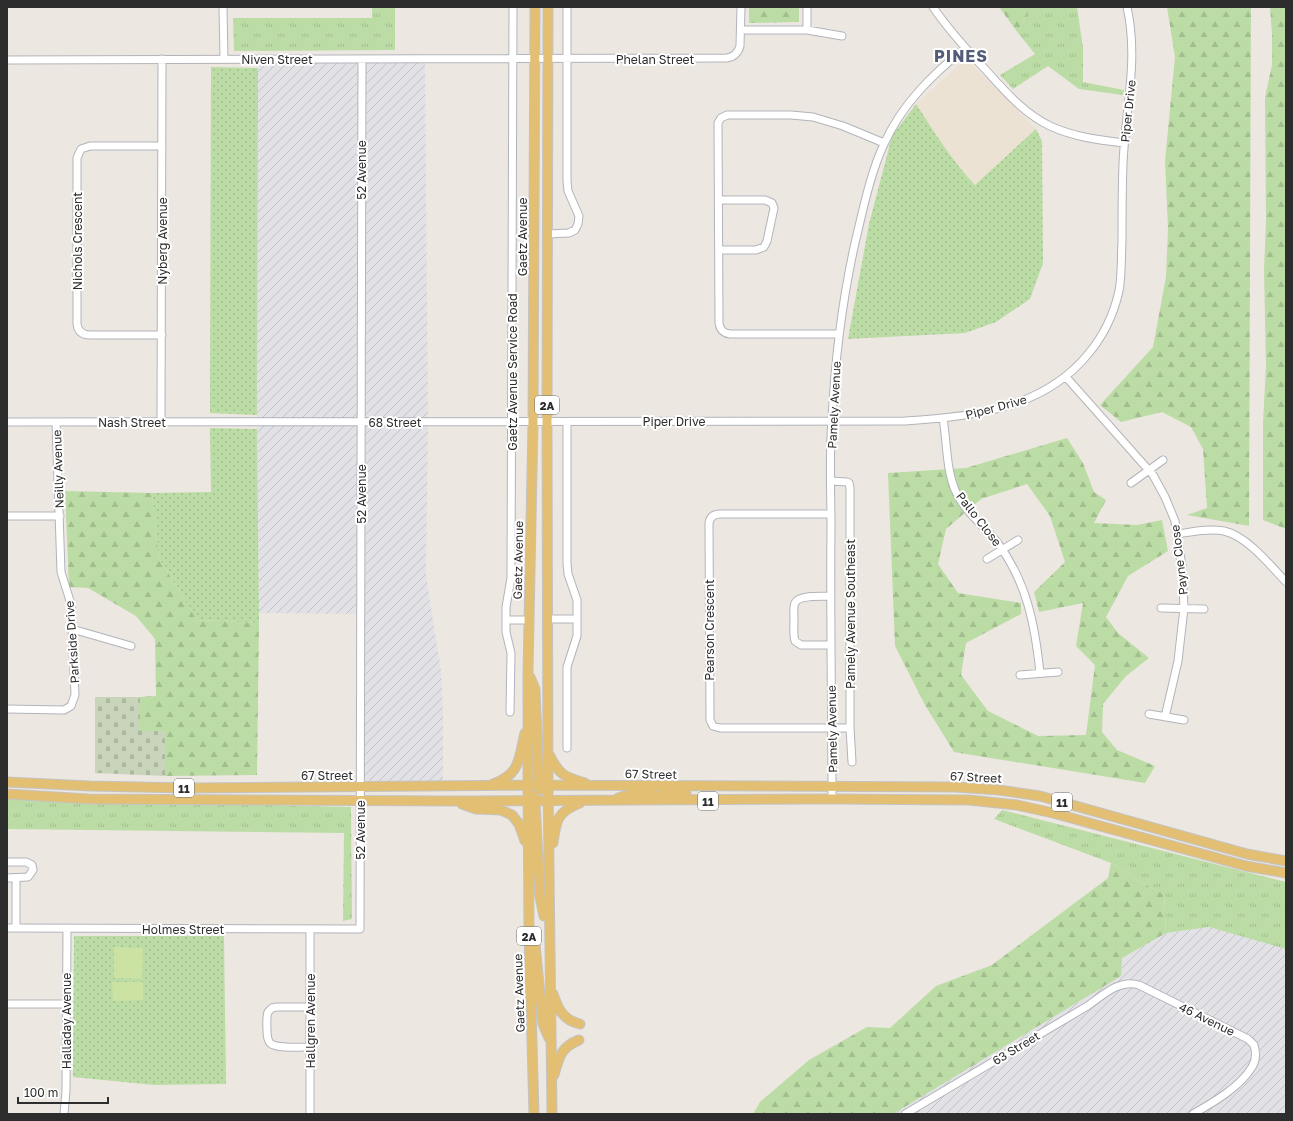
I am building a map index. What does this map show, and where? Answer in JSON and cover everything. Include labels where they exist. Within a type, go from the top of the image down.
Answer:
[{"type":"main road","name":"Gaetz Avenue","points":[[528,786],[528,672],[534,422],[535,7]]},
{"type":"main road","name":"2A","points":[[543,786],[548,752],[548,7]]},
{"type":"main road","points":[[528,672],[535,690],[543,786],[542,794],[548,801]]},
{"type":"main road","points":[[488,786],[505,779],[514,770],[528,718]]},
{"type":"main road","points":[[548,752],[555,767],[565,776],[598,786]]},
{"type":"main road","name":"67 Street","points":[[7,782],[90,786],[187,788],[488,786],[832,788],[956,787],[999,790],[1040,796],[1247,854],[1286,861]]},
{"type":"main road","points":[[528,786],[531,801],[540,897],[549,937]]},
{"type":"main road","points":[[609,800],[627,795],[648,793],[652,791],[653,786]]},
{"type":"main road","points":[[656,800],[658,797],[666,793],[708,792],[727,787]]},
{"type":"main road","name":"67 Street","points":[[7,794],[89,799],[455,801],[832,799],[949,800],[1017,805],[1083,821],[1246,866],[1286,873]]},
{"type":"main road","points":[[455,801],[476,809],[501,810],[512,815],[519,824],[528,848]]},
{"type":"main road","name":"Gaetz Avenue","points":[[531,801],[528,848],[534,1114]]},
{"type":"main road","name":"2A","points":[[548,801],[549,985],[552,1114]]},
{"type":"main road","points":[[548,869],[555,830],[560,816],[568,808],[584,801]]},
{"type":"main road","points":[[529,933],[535,944],[543,1024],[550,1040]]},
{"type":"main road","points":[[549,985],[562,1015],[572,1022],[580,1024]]},
{"type":"main road","points":[[551,1084],[562,1052],[569,1044],[579,1040]]},
{"type":"street","points":[[223,7],[224,59]]},
{"type":"street","name":"Gaetz Avenue Service Road","points":[[510,712],[511,653],[507,636],[506,620],[511,578],[513,7]]},
{"type":"street","points":[[548,234],[564,234],[573,232],[577,228],[579,218],[568,190],[567,181],[567,7]]},
{"type":"street","name":"Phelan Street","points":[[548,59],[730,58],[739,50],[741,7]]},
{"type":"street","points":[[807,7],[807,30]]},
{"type":"street","points":[[933,7],[965,48],[1011,99],[1038,120],[1074,135],[1089,139],[1124,143]]},
{"type":"street","name":"Piper Drive","points":[[534,422],[905,421],[943,418],[978,413],[1025,400],[1050,388],[1066,377],[1084,360],[1099,341],[1117,297],[1121,274],[1124,143],[1133,63],[1132,36],[1127,7]]},
{"type":"street","points":[[741,30],[807,30],[842,36]]},
{"type":"street","name":"Pamely Avenue","points":[[832,799],[831,421],[839,334],[850,267],[872,178],[884,143],[905,107],[919,90],[965,48]]},
{"type":"street","name":"52 Avenue","points":[[360,929],[362,59]]},
{"type":"street","name":"Niven Street","points":[[7,60],[548,59]]},
{"type":"street","name":"Nyberg Avenue","points":[[161,422],[162,60]]},
{"type":"street","points":[[839,334],[730,334],[722,331],[719,323],[718,123],[725,115],[791,115],[813,118],[843,126],[884,143]]},
{"type":"street","name":"Nichols Crescent","points":[[162,146],[90,146],[83,148],[79,152],[77,158],[77,324],[79,330],[84,334],[90,335],[162,335]]},
{"type":"street","points":[[719,200],[765,200],[772,203],[774,208],[767,241],[764,247],[756,250],[719,250]]},
{"type":"street","name":"Payne Close","points":[[1066,377],[1148,470],[1158,483],[1172,513],[1182,566],[1184,608],[1178,661],[1165,717]]},
{"type":"street","name":"Pallo Close","points":[[943,418],[950,471],[956,491],[965,507],[992,536],[1002,550],[1020,582],[1030,610],[1035,633],[1040,673]]},
{"type":"street","name":"Nash Street","points":[[7,422],[257,422]]},
{"type":"street","name":"Neilly Avenue","points":[[56,422],[60,516]]},
{"type":"street","name":"68 Street","points":[[257,422],[534,422]]},
{"type":"street","points":[[567,422],[567,562],[568,574],[577,600],[577,640],[568,659],[567,667],[567,748]]},
{"type":"street","points":[[1131,483],[1163,460]]},
{"type":"street","name":"Pamely Avenue Southeast","points":[[831,481],[847,482],[849,483],[850,488],[850,728],[852,762]]},
{"type":"street","name":"Pearson Crescent","points":[[831,514],[720,514],[711,518],[709,523],[710,720],[713,726],[718,728],[850,728]]},
{"type":"street","points":[[7,516],[60,516]]},
{"type":"street","name":"Parkside Drive","points":[[7,709],[64,710],[71,706],[76,695],[71,604],[61,572],[60,516]]},
{"type":"street","points":[[1177,534],[1211,530],[1230,533],[1249,545],[1286,582]]},
{"type":"street","name":"Pallo Close","points":[[987,559],[1018,540]]},
{"type":"street","points":[[831,596],[804,597],[796,601],[794,606],[794,636],[795,641],[801,645],[831,645]]},
{"type":"street","name":"Payne Close","points":[[1161,608],[1204,609]]},
{"type":"street","points":[[548,619],[577,619]]},
{"type":"street","points":[[506,620],[529,620]]},
{"type":"street","points":[[72,629],[131,646]]},
{"type":"street","points":[[1020,675],[1058,672]]},
{"type":"street","points":[[1149,714],[1184,720]]},
{"type":"street","points":[[7,862],[26,862],[32,865],[33,870],[31,876],[25,878],[7,878]]},
{"type":"street","points":[[16,878],[16,928]]},
{"type":"street","name":"Holmes Street","points":[[7,928],[360,929]]},
{"type":"street","name":"Halladay Avenue","points":[[64,1114],[66,1091],[67,928]]},
{"type":"street","name":"Hallgren Avenue","points":[[310,929],[310,1114]]},
{"type":"street","name":"46 Avenue","points":[[1128,983],[1139,985],[1248,1039],[1254,1045],[1255,1058],[1252,1067],[1245,1075],[1224,1095],[1193,1114]]},
{"type":"street","name":"63 Street","points":[[906,1114],[1117,986],[1128,983]]},
{"type":"street","points":[[7,1004],[67,1004]]},
{"type":"street","points":[[310,1007],[275,1007],[268,1012],[267,1018],[268,1038],[273,1045],[280,1047],[310,1047]]},
{"type":"shaded area","points":[[258,59],[425,59],[428,422],[426,576],[441,671],[443,711],[443,787],[360,787],[360,614],[259,613],[257,415]]},
{"type":"shaded area","points":[[966,59],[1036,129],[975,185],[947,150],[916,104]]},
{"type":"shaded area","points":[[1208,927],[1286,947],[1286,1114],[893,1114],[1121,976],[1122,958],[1166,933]]},
{"type":"green space","points":[[372,7],[395,7],[395,50],[234,51],[233,18],[372,18]]},
{"type":"green space","points":[[749,7],[799,7],[799,22],[749,23]]},
{"type":"green space","points":[[999,7],[1031,7],[1018,33]]},
{"type":"green space","points":[[1031,7],[1077,7],[1083,48],[1083,82],[1124,90],[1123,95],[1079,89],[1048,66],[1013,89],[1000,75],[1035,54],[1018,33]]},
{"type":"green space","points":[[1167,7],[1251,7],[1249,526],[1187,515],[1207,508],[1203,449],[1191,427],[1162,412],[1121,422],[1100,405],[1153,347],[1166,277],[1168,228],[1165,161],[1175,57]]},
{"type":"green space","points":[[1270,7],[1286,7],[1286,529],[1263,520],[1263,423],[1266,366],[1264,270],[1266,222],[1265,97],[1272,65]]},
{"type":"green space","points":[[211,67],[258,68],[257,415],[210,413]]},
{"type":"green space","points":[[916,104],[951,156],[975,185],[1036,129],[1042,141],[1043,263],[1030,299],[996,322],[965,333],[848,339],[869,224],[892,136]]},
{"type":"green space","points":[[210,428],[257,429],[259,623],[197,620],[159,558],[152,493],[211,492]]},
{"type":"green space","points":[[1067,438],[1083,463],[1094,492],[1106,500],[1094,523],[1137,525],[1162,520],[1168,551],[1128,576],[1106,617],[1118,633],[1149,658],[1126,676],[1103,704],[1102,732],[1117,750],[1155,766],[1145,783],[954,752],[925,705],[895,646],[888,473],[966,468]],"holes":[[[1027,484],[1050,516],[1065,562],[1034,592],[1039,612],[1083,603],[1076,646],[1095,665],[1086,735],[1038,736],[988,711],[961,675],[966,643],[1021,614],[1021,603],[958,593],[938,564],[946,529],[981,499]]]},
{"type":"green space","points":[[65,491],[152,493],[159,558],[197,620],[259,623],[257,775],[165,776],[165,731],[140,731],[140,697],[156,696],[155,639],[136,616],[88,588],[69,587]]},
{"type":"green space","points":[[95,697],[140,697],[140,731],[165,731],[165,776],[95,773]]},
{"type":"green space","points":[[7,799],[351,807],[352,919],[343,921],[344,833],[7,829]]},
{"type":"green space","points":[[1002,810],[1286,882],[1286,949],[1209,927],[1166,933],[1164,894],[1140,882],[1111,863],[994,819]]},
{"type":"green space","points":[[1111,863],[1140,882],[1164,894],[1166,933],[1122,958],[1121,976],[893,1114],[753,1114],[760,1102],[809,1060],[867,1027],[890,1028],[936,986],[992,965],[1108,878]]},
{"type":"green space","points":[[74,936],[224,936],[226,1084],[154,1085],[73,1077]]},
{"type":"green space","points":[[114,947],[143,948],[142,979],[114,978]]},
{"type":"green space","points":[[112,982],[143,982],[143,1000],[113,1001]]},
{"type":"district","name":"PINES","points":[[961,56]]}]
